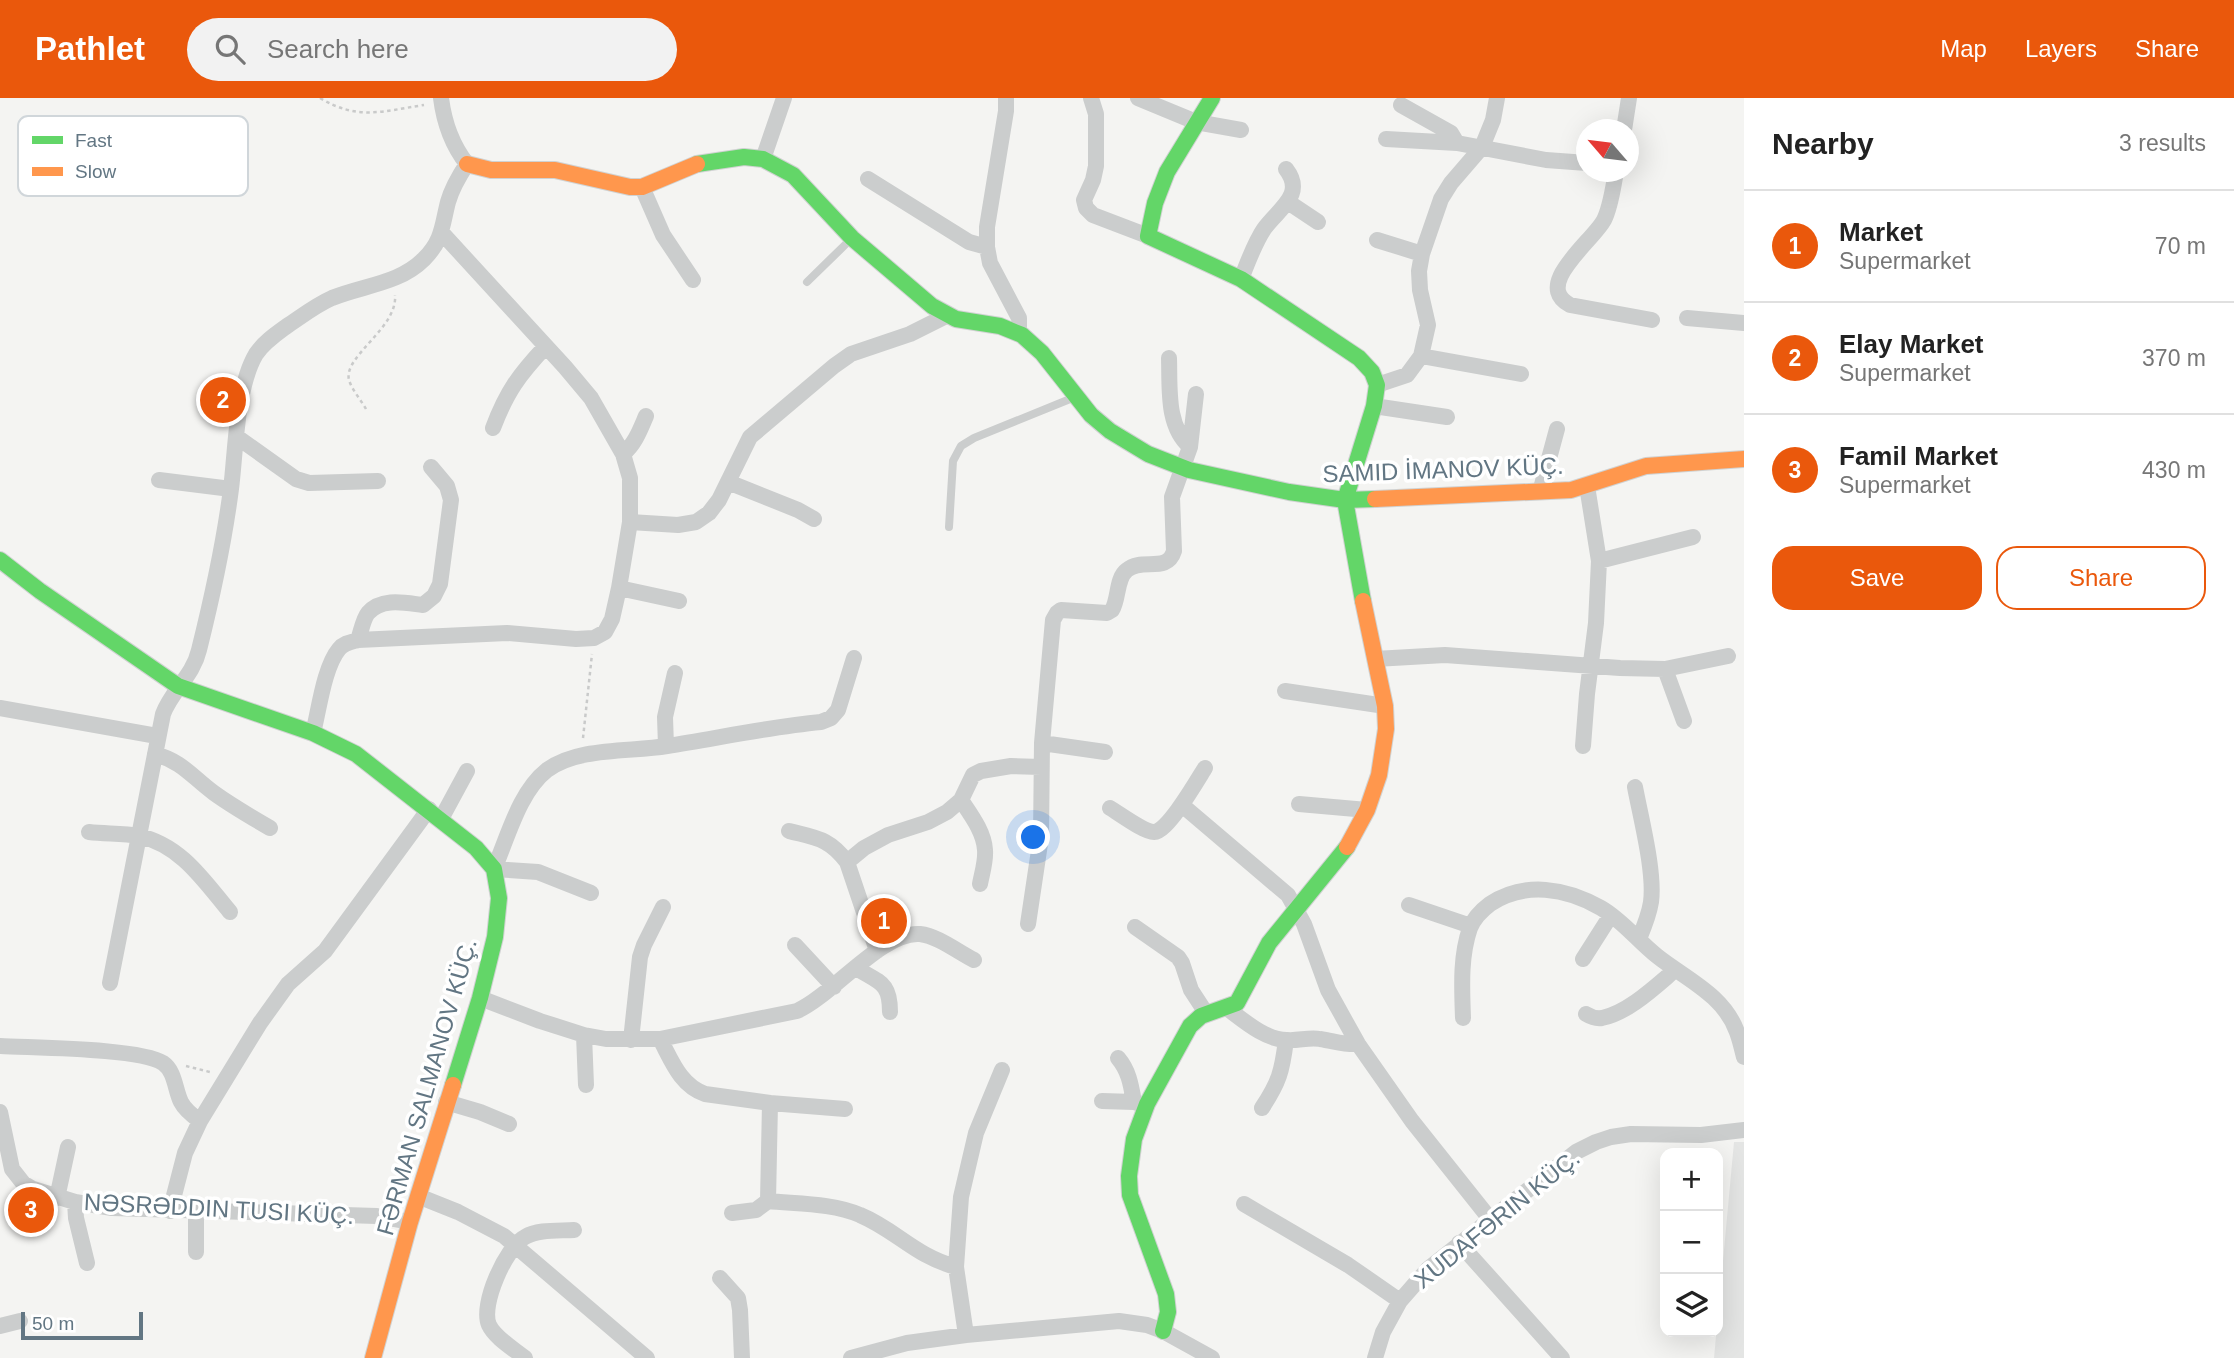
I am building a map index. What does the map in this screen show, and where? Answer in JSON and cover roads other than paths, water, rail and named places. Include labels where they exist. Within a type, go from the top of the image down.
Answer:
[{"type":"street","points":[[762,159],[783,98]]},
{"type":"street","points":[[1006,98],[987,227],[987,247],[990,263],[1019,318],[1019,333]]},
{"type":"street","points":[[1138,98],[1196,122],[1241,130]]},
{"type":"street","points":[[1148,236],[1163,181],[1212,98]]},
{"type":"street","points":[[1377,385],[1407,375],[1421,356],[1428,324],[1420,290],[1422,254],[1441,199],[1482,147],[1493,120],[1497,98]]},
{"type":"street","points":[[1626,119],[1629,98]]},
{"type":"street","points":[[1093,99],[1096,114],[1096,166],[1084,200],[1086,208],[1093,215],[1148,236],[1241,279],[1359,358],[1372,372],[1377,385],[1374,406],[1345,500],[1370,642],[1385,706],[1385,745],[1379,775],[1367,810],[1351,841],[1283,922],[1237,1003],[1228,1009],[1206,1013],[1198,1018],[1140,1104],[1128,1180],[1133,1206],[1168,1304],[1163,1331]]},
{"type":"street","points":[[441,100],[456,150],[467,164],[485,171],[551,170],[615,185],[642,187],[663,236],[693,281]]},
{"type":"street","points":[[1401,105],[1451,133],[1457,143]]},
{"type":"street","points":[[1386,139],[1457,143],[1546,160],[1576,162]]},
{"type":"street","name":"SAMID İMANOV KÜÇ.","points":[[642,187],[687,167],[710,161],[744,157],[762,159],[793,175],[852,238],[932,306],[946,316],[1000,325],[1019,333],[1049,360],[1075,397],[1094,418],[1161,461],[1199,474],[1310,496],[1345,500],[1571,490],[1646,466],[1744,459]]},
{"type":"street","points":[[110,983],[166,706],[188,675],[199,653],[225,528],[243,392],[251,364],[269,339],[314,307],[334,297],[393,280],[425,258],[442,233],[448,201],[467,164]]},
{"type":"street","points":[[1241,279],[1265,228],[1288,202],[1294,186],[1293,178],[1286,169]]},
{"type":"street","points":[[868,179],[969,242],[987,247]]},
{"type":"street","points":[[1614,182],[1605,219],[1578,249],[1560,277],[1557,295],[1570,305],[1652,320]]},
{"type":"street","points":[[1288,202],[1318,222]]},
{"type":"street","points":[[313,733],[329,668],[334,657],[348,642],[507,634],[594,638],[605,632],[612,619],[630,522],[630,478],[623,454],[591,398],[442,233]]},
{"type":"street","points":[[1377,240],[1422,254]]},
{"type":"street","points":[[630,522],[678,525],[696,522],[709,513],[750,437],[834,366],[851,354],[910,334],[946,316]]},
{"type":"street","points":[[1687,318],[1744,323]]},
{"type":"street","points":[[493,428],[501,405],[518,376],[546,346]]},
{"type":"street","points":[[1421,356],[1521,374]]},
{"type":"street","points":[[1169,358],[1171,405],[1177,430],[1190,447]]},
{"type":"street","points":[[1028,924],[1041,837],[1042,743],[1053,620],[1057,612],[1066,610],[1107,613],[1112,610],[1125,570],[1166,563],[1172,558],[1172,497],[1190,447],[1196,394]]},
{"type":"street","points":[[1374,406],[1447,417]]},
{"type":"street","points":[[623,454],[635,440],[646,416]]},
{"type":"street","points":[[1540,492],[1557,429]]},
{"type":"street","points":[[237,437],[296,479],[309,482],[379,481]]},
{"type":"street","points":[[358,640],[368,613],[377,606],[394,601],[424,605],[434,596],[440,584],[451,500],[447,486],[431,467]]},
{"type":"street","points":[[159,480],[231,489]]},
{"type":"street","points":[[728,482],[814,519]]},
{"type":"street","points":[[1583,746],[1596,623],[1599,561],[1587,486]]},
{"type":"street","points":[[1599,561],[1693,537]]},
{"type":"street","points":[[0,560],[51,599],[178,686],[313,733],[356,754],[476,848],[494,869],[538,872],[591,893]]},
{"type":"street","points":[[619,588],[679,601]]},
{"type":"street","points":[[1376,659],[1418,655],[1467,655],[1591,666],[1665,669],[1728,656]]},
{"type":"street","points":[[494,869],[521,806],[534,784],[547,771],[562,762],[582,755],[666,746],[751,730],[821,722],[831,718],[838,710],[854,658]]},
{"type":"street","points":[[1665,669],[1684,721]]},
{"type":"street","points":[[666,746],[665,717],[675,673]]},
{"type":"street","points":[[1285,691],[1385,706]]},
{"type":"street","points":[[0,708],[158,736]]},
{"type":"street","points":[[1042,743],[1105,752]]},
{"type":"street","points":[[155,754],[180,764],[238,810],[270,828]]},
{"type":"street","points":[[846,862],[888,835],[928,822],[947,812],[961,800],[974,775],[981,771],[1011,766],[1041,767]]},
{"type":"street","points":[[1110,808],[1154,832],[1160,831],[1182,805],[1205,768]]},
{"type":"street","points":[[170,1211],[185,1153],[200,1121],[260,1023],[288,984],[324,951],[467,771]]},
{"type":"street","points":[[1635,788],[1651,877],[1651,901],[1647,921],[1639,939]]},
{"type":"street","points":[[961,800],[974,818],[983,842],[985,852],[980,884]]},
{"type":"street","points":[[1299,804],[1367,810]]},
{"type":"street","points":[[1182,805],[1288,895],[1311,941],[1328,990],[1358,1044],[1412,1121],[1490,1219]]},
{"type":"street","points":[[789,831],[825,841],[836,848],[846,862],[877,951]]},
{"type":"street","points":[[89,832],[140,836],[173,850],[188,862],[230,912]]},
{"type":"street","name":"FƏRMAN SALMANOV KÜÇ.","points":[[373,1358],[418,1196],[480,998],[495,937],[499,898],[494,869]]},
{"type":"street","points":[[1463,1018],[1462,976],[1471,926],[1481,911],[1496,901],[1521,890],[1547,889],[1564,892],[1599,907],[1675,970],[1696,983],[1724,1009],[1737,1030],[1744,1058]]},
{"type":"street","points":[[1409,905],[1471,926]]},
{"type":"street","points":[[631,1040],[640,957],[663,907]]},
{"type":"street","points":[[1583,959],[1611,915]]},
{"type":"street","points":[[1135,927],[1178,957],[1191,990],[1206,1013]]},
{"type":"street","points":[[480,998],[584,1035],[606,1039],[660,1039],[797,1011],[810,1005],[896,939],[921,934],[929,936],[974,960]]},
{"type":"street","points":[[795,945],[834,987]]},
{"type":"street","points":[[856,968],[885,986],[890,996],[890,1012]]},
{"type":"street","points":[[1586,1014],[1603,1018],[1619,1011],[1643,997],[1675,970]]},
{"type":"street","points":[[1228,1009],[1266,1034],[1286,1040],[1320,1039],[1346,1045],[1358,1044]]},
{"type":"street","points":[[584,1035],[586,1085]]},
{"type":"street","points":[[660,1039],[685,1083],[705,1094],[845,1109]]},
{"type":"street","points":[[1262,1108],[1278,1084],[1286,1040]]},
{"type":"street","points":[[0,1046],[134,1055],[164,1064],[170,1070],[182,1105],[200,1121]]},
{"type":"street","points":[[1118,1058],[1125,1065],[1140,1104]]},
{"type":"street","points":[[966,1335],[956,1268],[961,1197],[976,1133],[1002,1070]]},
{"type":"street","points":[[1102,1101],[1140,1104]]},
{"type":"street","points":[[446,1102],[509,1124]]},
{"type":"street","points":[[768,1202],[770,1103]]},
{"type":"street","name":"NƏSRƏDDIN TUSI KÜÇ.","points":[[0,1112],[12,1169],[17,1177],[33,1189],[57,1198],[111,1208],[377,1216],[410,1223]]},
{"type":"street","name":"XUDAFƏRIN KÜÇ.","points":[[1375,1358],[1383,1332],[1400,1301],[1428,1269],[1576,1152],[1611,1137],[1701,1135],[1744,1130]]},
{"type":"street","points":[[57,1198],[68,1147]]},
{"type":"street","points":[[418,1196],[489,1227],[515,1245],[647,1358]]},
{"type":"street","points":[[75,1202],[76,1218],[87,1263]]},
{"type":"street","points":[[732,1213],[756,1210],[768,1202],[840,1209],[859,1214],[924,1256],[956,1268]]},
{"type":"street","points":[[1244,1204],[1348,1265],[1400,1301]]},
{"type":"street","points":[[196,1212],[196,1252]]},
{"type":"street","points":[[525,1358],[490,1327],[486,1316],[494,1285],[515,1245],[524,1237],[574,1230]]},
{"type":"street","points":[[1459,1243],[1562,1358]]},
{"type":"street","points":[[720,1278],[738,1298],[743,1358]]},
{"type":"street","points":[[0,1326],[20,1321]]},
{"type":"street","points":[[851,1358],[907,1343],[1119,1321],[1147,1325],[1163,1331],[1185,1352],[1212,1358]]},
{"type":"lane","points":[[807,282],[852,238]]},
{"type":"lane","points":[[948,527],[953,461],[961,446],[974,438],[1075,397]]},
{"type":"place","name":"Elay Market","points":[[223,400]]},
{"type":"place","name":"Market","points":[[884,921]]},
{"type":"place","name":"Famil Market","points":[[31,1210]]}]
